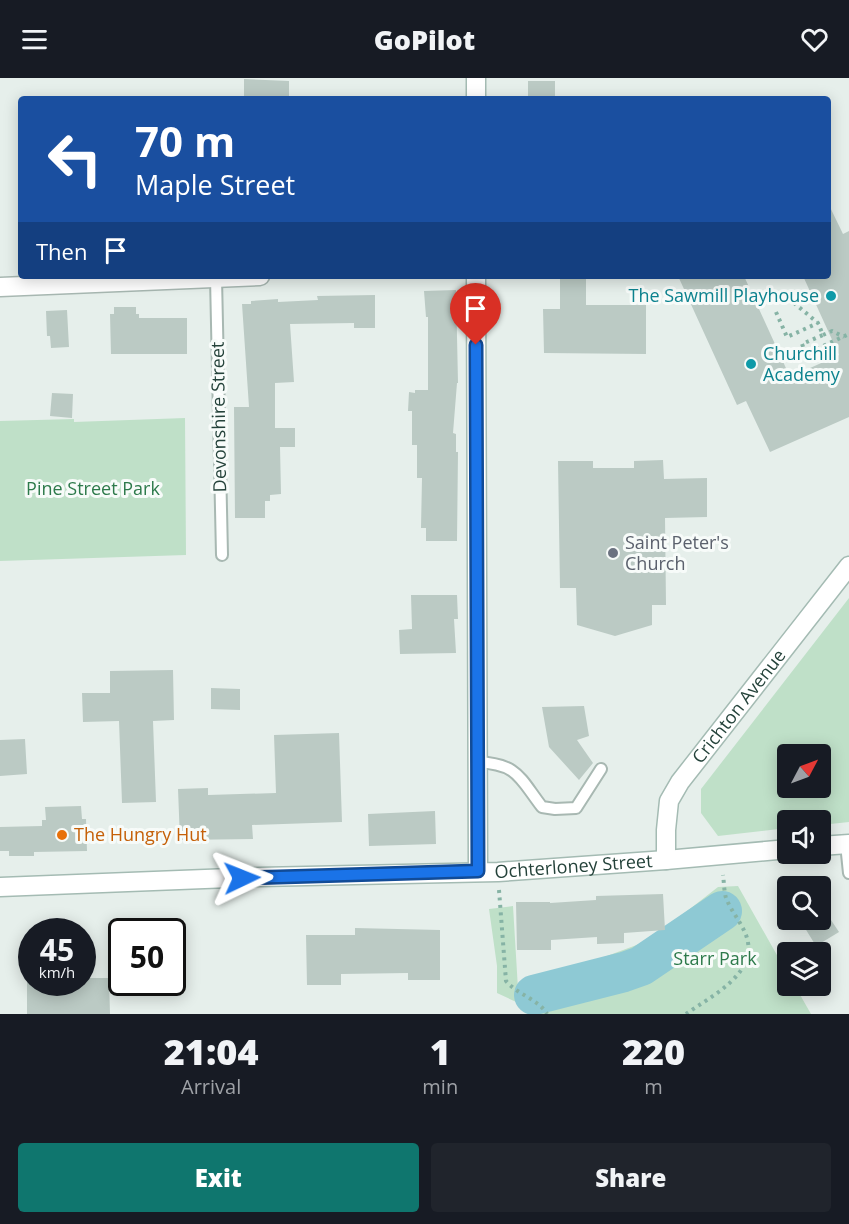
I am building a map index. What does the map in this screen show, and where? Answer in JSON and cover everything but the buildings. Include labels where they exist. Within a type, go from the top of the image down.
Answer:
[{"type":"main road","points":[[476,78],[476,96]]},
{"type":"main road","points":[[0,287],[192,279]]},
{"type":"main road","points":[[476,279],[478,871]]},
{"type":"main road","name":"Crichton Avenue","points":[[666,860],[669,801],[680,782],[849,566]]},
{"type":"main road","points":[[831,845],[848,844]]},
{"type":"main road","name":"Ochterloney Street","points":[[0,886],[498,872],[777,850]]},
{"type":"lane","name":"Devonshire Street","points":[[216,279],[222,555]]},
{"type":"lane","points":[[477,762],[499,763],[512,769],[542,807],[555,810],[576,808],[601,769]]},
{"type":"lane","points":[[848,844],[849,873]]},
{"type":"path","points":[[788,298],[818,323],[823,334]]},
{"type":"path","points":[[776,312],[787,337],[818,323]]},
{"type":"path","points":[[832,331],[846,336],[806,354],[802,344],[832,331]]},
{"type":"path","points":[[686,1014],[727,985],[744,969],[748,951],[746,937],[725,896],[720,854]]},
{"type":"path","points":[[498,872],[506,981],[515,991],[528,996],[547,1014]]},
{"type":"green space","name":"Pine Street Park","points":[[185,418],[186,555],[0,561],[0,421],[74,419],[74,422]]},
{"type":"green space","points":[[849,598],[849,822],[831,824],[831,810],[777,810],[777,829],[718,836],[701,813],[701,789]]},
{"type":"green space","name":"Starr Park","points":[[738,886],[777,955],[777,996],[801,996],[811,1014],[531,1014],[527,1007],[497,993],[497,966],[489,909],[513,906],[518,989],[650,940],[718,887]]},
{"type":"waterway","points":[[534,995],[641,966],[722,911]]},
{"type":"place","name":"The Sawmill Playhouse","points":[[831,296]]},
{"type":"place","name":"Churchill Academy","points":[[751,364]]},
{"type":"place","name":"Saint Peter's Church","points":[[613,553]]},
{"type":"place","name":"The Hungry Hut","points":[[62,835]]},
{"type":"route","points":[[242,878],[478,871],[476,345]]}]
